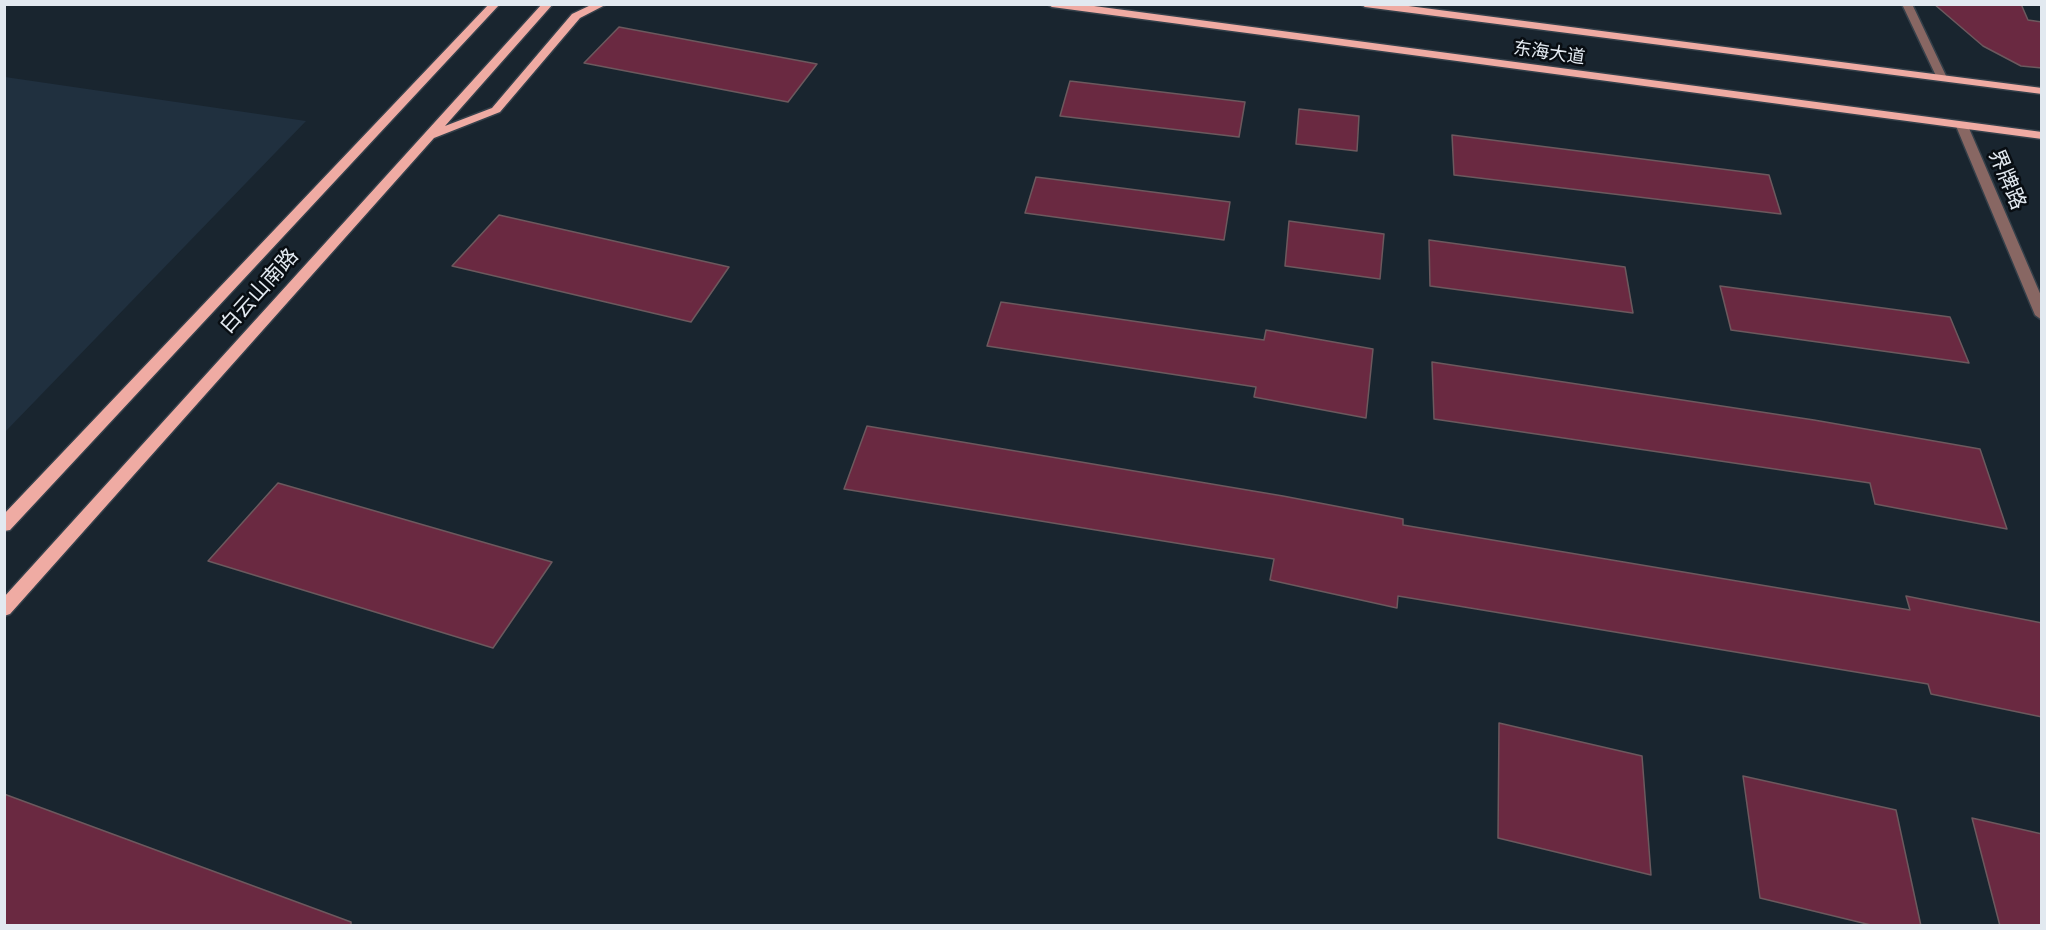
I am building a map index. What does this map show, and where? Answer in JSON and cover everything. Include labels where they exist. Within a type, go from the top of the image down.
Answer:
[{"type":"main road","name":"白云山南路","points":[[4,525],[495,4]]},
{"type":"main road","name":"白云山南路","points":[[4,609],[548,4]]},
{"type":"main road","points":[[429,136],[496,110],[576,16],[602,4]]},
{"type":"main road","name":"东海大道","points":[[1052,4],[2042,136]]},
{"type":"main road","name":"东海大道","points":[[1365,4],[2042,92]]},
{"type":"street","points":[[1907,4],[1942,78]]},
{"type":"street","name":"界牌路","points":[[1962,126],[2042,315]]},
{"type":"shaded area","points":[[4,77],[306,121],[5,432]]},
{"type":"building","points":[[1934,4],[2021,4],[2028,20],[2042,22],[2042,68],[2021,66],[1983,46]]},
{"type":"building","points":[[619,27],[817,64],[788,102],[584,63]]},
{"type":"building","points":[[1070,81],[1245,102],[1239,137],[1060,116]]},
{"type":"building","points":[[1299,109],[1359,116],[1357,151],[1296,144]]},
{"type":"building","points":[[1452,135],[1769,175],[1781,214],[1454,175]]},
{"type":"building","points":[[1036,177],[1230,202],[1224,240],[1025,213]]},
{"type":"building","points":[[499,215],[729,267],[691,322],[452,266]]},
{"type":"building","points":[[1289,221],[1384,234],[1380,279],[1285,266]]},
{"type":"building","points":[[1429,240],[1625,267],[1633,313],[1430,286]]},
{"type":"building","points":[[1720,286],[1950,317],[1969,363],[1731,330]]},
{"type":"building","points":[[1001,302],[1264,340],[1266,330],[1373,349],[1366,418],[1254,397],[1256,387],[987,346]]},
{"type":"building","points":[[1432,362],[1814,420],[1980,449],[2007,529],[1875,504],[1870,483],[1434,419]]},
{"type":"building","points":[[867,426],[1283,496],[1403,519],[1403,525],[1910,610],[1906,596],[2042,623],[2042,717],[1931,694],[1928,684],[1398,596],[1397,608],[1270,580],[1274,559],[844,489]]},
{"type":"building","points":[[278,483],[552,562],[493,648],[208,561]]},
{"type":"building","points":[[1499,723],[1642,756],[1651,875],[1498,838]]},
{"type":"building","points":[[1743,776],[1896,810],[1921,926],[1875,926],[1760,898]]},
{"type":"building","points":[[4,794],[351,922],[351,926],[4,926]]},
{"type":"building","points":[[1972,818],[2042,834],[2042,926],[2000,926]]}]
